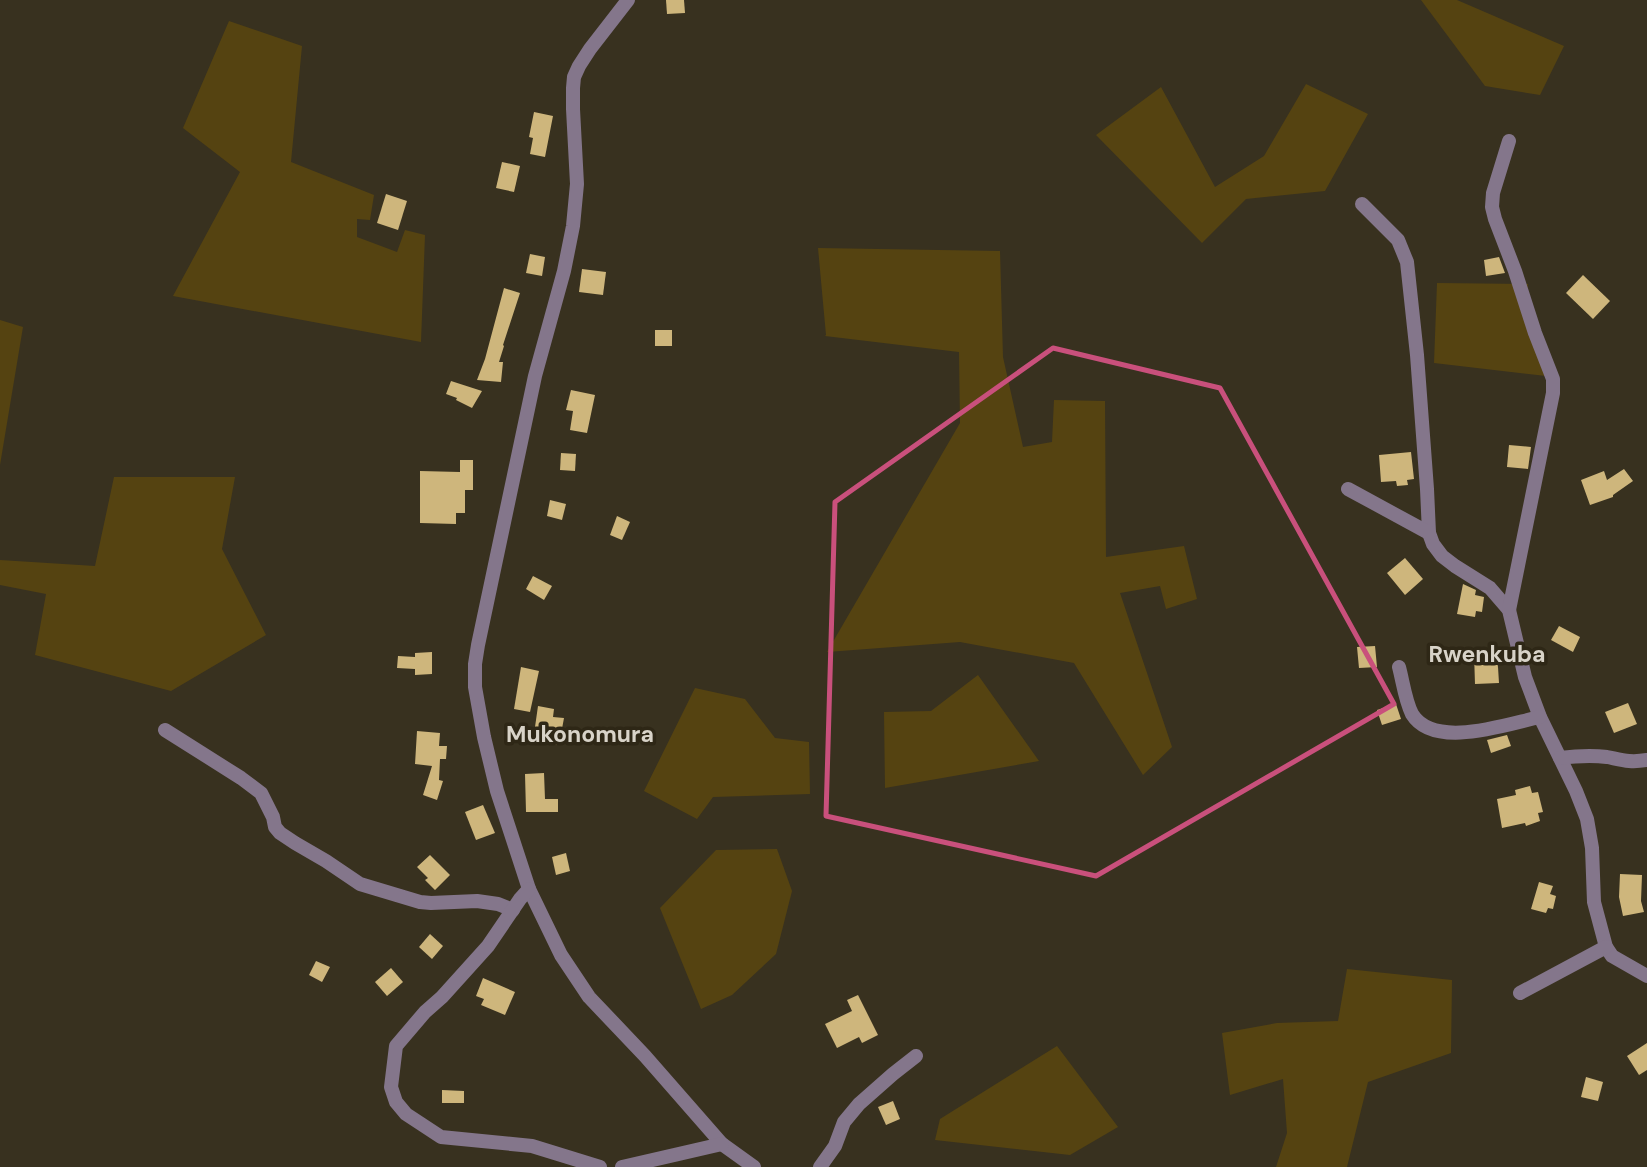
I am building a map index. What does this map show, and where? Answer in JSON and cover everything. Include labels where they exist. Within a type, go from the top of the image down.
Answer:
[{"type":"street","points":[[628,0],[590,49],[574,77],[572,88],[577,184],[573,226],[564,271],[535,376],[475,664],[476,696],[497,791],[528,889],[561,955],[589,997],[722,1144],[754,1167]]},
{"type":"street","points":[[1509,141],[1493,193],[1492,207],[1553,379],[1553,393],[1509,610],[1525,677],[1540,717],[1576,792],[1590,831],[1594,902],[1606,947],[1612,956],[1647,976]]},
{"type":"street","points":[[1362,204],[1398,240],[1407,262],[1417,355],[1429,533],[1442,556],[1490,588],[1509,610]]},
{"type":"street","points":[[1348,489],[1429,533]]},
{"type":"street","points":[[1399,667],[1413,715],[1433,730],[1454,733],[1540,717]]},
{"type":"street","points":[[165,730],[261,793],[280,833],[360,884],[420,902],[477,901],[498,904],[513,910]]},
{"type":"street","points":[[1560,758],[1590,755],[1619,761],[1647,760]]},
{"type":"street","points":[[528,889],[488,946],[396,1046],[391,1087],[396,1102],[406,1114],[442,1136],[531,1146],[600,1167]]},
{"type":"street","points":[[1520,993],[1606,947]]},
{"type":"street","points":[[821,1167],[835,1146],[844,1122],[859,1104],[916,1056]]},
{"type":"street","points":[[622,1167],[722,1144]]},
{"type":"highlighted area","points":[[1053,348],[1220,388],[1394,704],[1096,876],[826,816],[835,502]]},
{"type":"shaded area","points":[[1421,0],[1457,0],[1564,46],[1540,95],[1485,86]]},
{"type":"shaded area","points":[[229,21],[302,46],[291,162],[374,195],[370,220],[357,219],[357,237],[397,252],[405,230],[425,235],[421,342],[173,296],[240,172],[183,128]]},
{"type":"shaded area","points":[[1306,84],[1368,114],[1325,191],[1246,199],[1202,243],[1096,135],[1161,87],[1215,187],[1264,156]]},
{"type":"shaded area","points":[[818,248],[1000,251],[1003,357],[1023,447],[1052,442],[1054,400],[1105,401],[1106,557],[1184,546],[1197,599],[1166,609],[1160,586],[1120,593],[1172,747],[1143,775],[1074,663],[960,642],[827,652],[960,423],[959,352],[825,336]]},
{"type":"shaded area","points":[[1437,283],[1528,284],[1523,314],[1546,376],[1434,363]]},
{"type":"shaded area","points":[[0,320],[23,327],[0,465]]},
{"type":"shaded area","points":[[114,477],[235,477],[222,549],[266,635],[171,691],[35,655],[46,594],[0,585],[0,560],[95,566]]},
{"type":"shaded area","points":[[978,675],[1039,761],[885,788],[884,712],[931,711]]},
{"type":"shaded area","points":[[695,688],[745,699],[775,738],[809,742],[810,794],[713,797],[697,819],[644,791]]},
{"type":"shaded area","points":[[777,849],[792,891],[776,954],[732,995],[701,1009],[660,908],[716,850]]},
{"type":"shaded area","points":[[1347,969],[1452,980],[1451,1053],[1368,1082],[1347,1167],[1276,1167],[1287,1133],[1283,1079],[1230,1095],[1222,1033],[1277,1023],[1338,1021]]},
{"type":"shaded area","points":[[1057,1046],[1118,1127],[1070,1155],[935,1140],[940,1119]]},
{"type":"building","points":[[666,0],[684,0],[685,13],[667,14]]},
{"type":"building","points":[[534,112],[553,116],[545,157],[530,154],[533,138],[529,137]]},
{"type":"building","points":[[502,162],[520,166],[514,192],[496,188]]},
{"type":"building","points":[[386,194],[407,201],[398,230],[377,223]]},
{"type":"building","points":[[530,254],[545,257],[542,276],[526,273]]},
{"type":"building","points":[[1499,257],[1505,273],[1486,276],[1484,260]]},
{"type":"building","points":[[582,269],[606,272],[603,295],[579,292]]},
{"type":"building","points":[[1583,275],[1610,301],[1593,319],[1566,293]]},
{"type":"building","points":[[504,288],[520,293],[499,362],[503,362],[501,382],[477,380],[485,359]]},
{"type":"building","points":[[655,330],[672,330],[672,346],[655,346]]},
{"type":"building","points":[[451,381],[482,391],[472,408],[446,394]]},
{"type":"building","points":[[571,390],[595,395],[587,433],[570,430],[573,411],[566,410]]},
{"type":"building","points":[[1509,445],[1531,447],[1528,469],[1507,467]]},
{"type":"building","points":[[1411,452],[1414,479],[1407,480],[1408,485],[1397,486],[1396,481],[1381,482],[1379,455]]},
{"type":"building","points":[[561,453],[576,454],[575,471],[560,470]]},
{"type":"building","points":[[460,460],[473,460],[473,490],[465,490],[465,513],[456,513],[456,524],[420,523],[420,471],[460,472]]},
{"type":"building","points":[[1624,469],[1633,481],[1613,497],[1590,505],[1581,480],[1604,471],[1607,480]]},
{"type":"building","points":[[550,500],[566,504],[562,520],[547,516]]},
{"type":"building","points":[[617,516],[630,522],[622,540],[610,535]]},
{"type":"building","points":[[1405,558],[1423,579],[1405,595],[1387,573]]},
{"type":"building","points":[[533,576],[552,586],[544,600],[526,589]]},
{"type":"building","points":[[1463,584],[1476,590],[1475,595],[1484,597],[1482,612],[1476,611],[1475,617],[1457,614]]},
{"type":"building","points":[[1559,626],[1580,637],[1573,652],[1551,640]]},
{"type":"building","points":[[1375,646],[1377,667],[1359,668],[1357,647]]},
{"type":"building","points":[[432,652],[432,674],[415,675],[415,669],[397,668],[398,656],[415,657],[415,653]]},
{"type":"building","points":[[1497,652],[1499,683],[1475,684],[1474,653]]},
{"type":"building","points":[[521,667],[539,671],[530,712],[514,709]]},
{"type":"building","points":[[1628,703],[1637,724],[1614,733],[1605,712]]},
{"type":"building","points":[[1396,704],[1401,719],[1382,725],[1377,710]]},
{"type":"building","points":[[538,706],[554,709],[553,717],[564,718],[559,745],[533,741]]},
{"type":"building","points":[[417,731],[440,733],[439,746],[447,746],[446,759],[440,759],[439,780],[443,781],[437,800],[423,795],[432,766],[415,764]]},
{"type":"building","points":[[1507,735],[1511,746],[1491,753],[1487,740]]},
{"type":"building","points":[[544,773],[545,799],[558,799],[558,812],[526,812],[525,774]]},
{"type":"building","points":[[1530,786],[1532,793],[1538,792],[1543,812],[1538,813],[1540,821],[1526,826],[1525,823],[1502,828],[1497,799],[1516,795],[1515,790]]},
{"type":"building","points":[[483,805],[495,833],[476,840],[465,812]]},
{"type":"building","points":[[566,853],[570,871],[556,875],[552,857]]},
{"type":"building","points":[[430,855],[450,875],[435,890],[417,867]]},
{"type":"building","points":[[1620,874],[1642,875],[1641,901],[1644,912],[1623,916],[1619,897]]},
{"type":"building","points":[[1539,882],[1553,886],[1550,894],[1556,896],[1553,909],[1548,908],[1546,913],[1531,909]]},
{"type":"building","points":[[430,934],[443,946],[432,959],[419,947]]},
{"type":"building","points":[[316,961],[330,967],[322,982],[309,975]]},
{"type":"building","points":[[391,968],[403,982],[387,996],[375,982]]},
{"type":"building","points":[[483,978],[515,992],[505,1015],[481,1005],[484,999],[476,996]]},
{"type":"building","points":[[858,995],[878,1035],[862,1043],[859,1037],[837,1048],[825,1024],[852,1011],[847,1000]]},
{"type":"building","points":[[1647,1043],[1647,1070],[1639,1075],[1627,1056]]},
{"type":"building","points":[[1586,1077],[1603,1082],[1598,1101],[1581,1097]]},
{"type":"building","points":[[442,1090],[464,1091],[464,1103],[442,1103]]},
{"type":"building","points":[[893,1101],[900,1119],[886,1125],[878,1107]]},
{"type":"district","name":"Rwenkuba","points":[[1487,654]]},
{"type":"district","name":"Mukonomura","points":[[580,734]]}]
